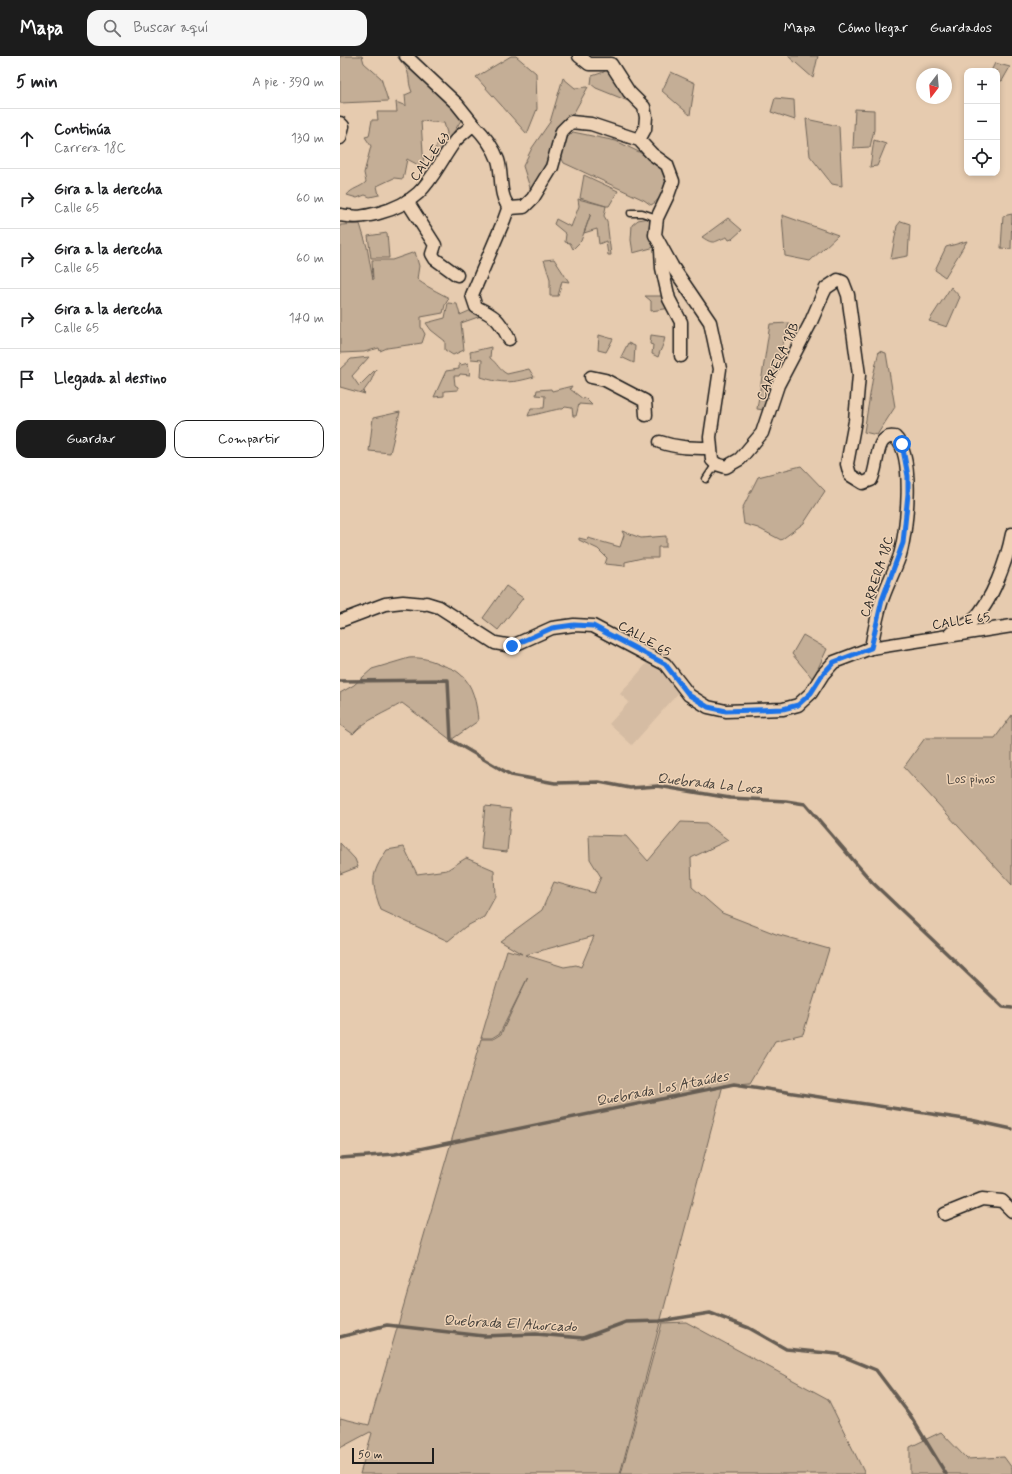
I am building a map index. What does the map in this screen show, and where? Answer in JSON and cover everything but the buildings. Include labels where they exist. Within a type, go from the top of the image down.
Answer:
[{"type":"street","points":[[406,56],[457,104],[473,124],[484,134],[498,160],[502,191],[508,209],[472,295],[476,307],[492,314],[500,323],[509,339]]},
{"type":"street","points":[[579,56],[589,64],[611,64],[629,92],[644,107],[646,117],[645,129],[639,140]]},
{"type":"street","points":[[506,204],[510,208],[524,207],[532,198],[552,166],[562,131],[571,122],[591,124],[639,140],[652,154],[667,166],[672,181],[668,196],[657,218],[655,235],[661,247],[710,322],[720,369],[710,437],[712,460],[716,464]]},
{"type":"street","points":[[340,123],[343,126],[340,138]]},
{"type":"street","name":"CALLE 63","points":[[340,214],[357,218],[394,209],[407,201],[420,192],[456,140],[468,131],[473,124]]},
{"type":"street","points":[[407,201],[435,245],[432,254],[435,259],[457,275]]},
{"type":"street","points":[[661,247],[662,268],[669,299],[681,322],[681,356]]},
{"type":"street","name":"CARRERA 18B","points":[[716,464],[726,466],[740,459],[762,433],[778,385],[810,324],[823,294],[826,288],[838,280],[843,282],[848,295],[859,375],[855,421],[847,464],[850,475],[863,484]]},
{"type":"street","points":[[591,377],[605,380],[646,401],[646,415]]},
{"type":"street","name":"CARRERA 18C","points":[[863,484],[867,483],[874,476],[882,440],[886,437],[895,437],[902,444],[908,476],[908,494],[903,543],[882,600],[871,648]]},
{"type":"street","points":[[660,442],[666,445],[683,448],[710,448]]},
{"type":"street","points":[[946,636],[971,622],[986,602],[1002,569],[1012,534]]},
{"type":"street","name":"CALLE 65","points":[[340,622],[385,604],[404,602],[426,603],[439,607],[495,643],[512,646],[552,628],[574,625],[593,626],[665,664],[689,695],[708,707],[726,711],[783,709],[798,705],[811,693],[823,674],[834,662],[871,648],[1011,627]]},
{"type":"street","points":[[944,1214],[982,1199],[1002,1201],[1012,1211]]},
{"type":"lane","points":[[631,213],[642,213],[657,218]]},
{"type":"lane","points":[[706,478],[716,464]]},
{"type":"shaded area","points":[[649,661],[681,690],[632,745],[609,724],[629,702],[620,694]]},
{"type":"green space","points":[[340,56],[362,56],[364,63],[381,78],[388,101],[340,103]]},
{"type":"green space","points":[[397,56],[401,56],[463,117],[436,161],[431,161],[432,153],[438,144],[440,145],[442,136],[446,137],[447,133],[444,123],[421,121],[424,168],[407,159],[403,179],[394,178],[377,186],[379,195],[370,197],[365,195],[357,198],[347,195],[366,182],[364,173],[371,146],[365,137],[369,136],[372,120],[378,120],[377,112],[397,112],[396,102],[406,106],[405,95],[412,92],[407,70]]},
{"type":"green space","points":[[511,56],[516,56],[536,73],[537,109],[527,134],[476,77]]},
{"type":"green space","points":[[788,56],[818,56],[813,78]]},
{"type":"green space","points":[[995,63],[1010,67],[1002,81],[1000,81],[1000,68],[992,68]]},
{"type":"green space","points":[[605,68],[612,72],[633,103],[596,88],[591,84],[592,76],[604,72]]},
{"type":"green space","points":[[671,72],[695,83],[690,115],[662,91]]},
{"type":"green space","points":[[563,78],[575,88],[588,87],[531,191],[523,166],[532,148],[550,122]]},
{"type":"green space","points":[[775,98],[794,100],[795,120],[771,112]]},
{"type":"green space","points":[[855,109],[874,110],[874,130],[870,147],[853,148]]},
{"type":"green space","points":[[806,119],[839,126],[842,186],[832,184],[810,156]]},
{"type":"green space","points":[[573,132],[616,141],[639,152],[666,171],[663,191],[659,199],[651,205],[644,200],[564,163],[560,155],[564,141]]},
{"type":"green space","points":[[874,140],[886,144],[877,166],[870,167]]},
{"type":"green space","points":[[584,175],[618,191],[609,206],[580,198]]},
{"type":"green space","points":[[578,199],[606,206],[604,216],[607,221],[611,255],[608,255],[606,241],[599,244],[597,229],[584,233],[591,213],[581,241],[573,249],[570,243],[565,242],[566,234],[554,224],[556,219],[571,227],[579,206]]},
{"type":"green space","points":[[1012,214],[1011,249],[1001,248],[1003,216]]},
{"type":"green space","points":[[782,215],[838,235],[810,261],[785,256]]},
{"type":"green space","points":[[652,217],[655,247],[633,253],[631,240],[632,225],[638,220]]},
{"type":"green space","points":[[728,218],[742,230],[732,239],[729,240],[727,237],[712,242],[702,237]]},
{"type":"green space","points":[[901,221],[910,224],[908,256],[891,259],[897,226]]},
{"type":"green space","points":[[360,224],[367,247],[373,280],[372,260],[392,260],[415,252],[419,266],[417,279],[449,298],[443,313],[421,317],[421,327],[425,334],[422,343],[387,348],[380,351],[379,348],[364,352],[340,353],[340,225]]},
{"type":"green space","points":[[387,233],[389,258],[371,258],[368,236]]},
{"type":"green space","points":[[967,241],[945,277],[935,270],[946,247]]},
{"type":"green space","points":[[554,259],[569,282],[562,281],[558,296],[550,296],[550,279],[544,260]]},
{"type":"green space","points":[[951,287],[960,297],[947,327],[929,321]]},
{"type":"green space","points":[[645,296],[666,296],[671,308],[651,311],[651,301]]},
{"type":"green space","points":[[448,303],[457,304],[460,315],[476,308],[481,316],[461,323],[464,350],[453,355],[445,350],[445,341],[431,330],[426,323],[445,318]]},
{"type":"green space","points":[[789,323],[764,410],[757,409],[770,324]]},
{"type":"green space","points":[[599,335],[613,339],[606,352],[598,350]]},
{"type":"green space","points":[[651,335],[665,337],[658,357],[652,354],[653,345],[650,344]]},
{"type":"green space","points":[[628,343],[635,346],[634,363],[621,357]]},
{"type":"green space","points":[[491,347],[490,358],[504,372],[507,374],[529,369],[534,377],[520,381],[501,382],[481,377],[482,360],[471,359],[470,352]]},
{"type":"green space","points":[[879,351],[886,353],[895,407],[877,435],[864,432],[873,376]]},
{"type":"green space","points":[[369,357],[352,376],[359,386],[376,369],[371,381],[363,392],[365,394],[340,387],[340,369],[351,359]]},
{"type":"green space","points":[[459,363],[461,365],[468,363],[470,375],[460,374],[459,376],[454,376],[455,385],[458,387],[458,390],[444,391],[444,396],[434,397],[446,371],[459,369]]},
{"type":"green space","points":[[572,386],[570,389],[583,399],[585,398],[592,405],[579,404],[576,416],[573,416],[572,408],[565,407],[563,409],[528,416],[531,408],[544,408],[545,396],[536,395],[537,390],[551,389],[552,391]]},
{"type":"green space","points":[[400,412],[390,453],[369,451],[373,418]]},
{"type":"green space","points":[[801,466],[825,491],[804,523],[781,540],[758,528],[744,524],[742,509],[758,477]]},
{"type":"green space","points":[[622,531],[641,538],[666,536],[666,547],[658,547],[658,558],[642,558],[625,562],[625,566],[605,564],[607,558],[598,549],[579,540],[579,538],[587,540],[588,538],[620,547],[624,535]]},
{"type":"green space","points":[[506,586],[523,598],[498,630],[483,618]]},
{"type":"green space","points":[[803,635],[827,649],[813,679],[792,654]]},
{"type":"green space","points":[[409,658],[422,658],[434,662],[455,670],[464,677],[471,688],[477,708],[478,721],[451,740],[402,703],[369,721],[353,734],[340,725],[340,693],[354,685],[372,669]]},
{"type":"green space","name":"Los pinos","points":[[1012,715],[1012,885],[904,767],[925,738],[995,738]]},
{"type":"green space","points":[[485,806],[511,809],[507,852],[481,849]]},
{"type":"green space","points":[[681,822],[706,823],[728,840],[691,858],[692,887],[722,913],[776,934],[829,949],[803,1034],[775,1041],[750,1083],[723,1085],[620,1474],[360,1474],[372,1433],[370,1432],[340,1448],[340,1418],[369,1425],[481,1039],[493,1039],[501,1034],[528,977],[500,1033],[492,1038],[481,1038],[507,950],[522,954],[500,941],[542,910],[554,882],[594,893],[601,877],[590,859],[589,835],[626,836],[648,861]],"holes":[[[594,936],[581,967],[576,965],[564,967],[525,955]]]},
{"type":"green space","points":[[340,843],[355,859],[358,867],[340,874]]},
{"type":"green space","points":[[404,847],[417,874],[447,870],[466,858],[494,870],[495,897],[484,917],[465,927],[448,941],[381,910],[374,885],[377,866],[387,850]]},
{"type":"green space","points":[[686,1322],[828,1399],[865,1474],[621,1474],[662,1323]]},
{"type":"green space","points":[[941,1432],[967,1459],[1004,1457],[1012,1468],[1012,1474],[910,1474],[910,1447]]},
{"type":"waterway","name":"Quebrada La Loca","points":[[340,681],[448,680],[451,740],[511,775],[555,783],[599,782],[630,788],[658,786],[730,798],[786,801],[805,804],[872,882],[1003,1007],[1012,1008]]},
{"type":"waterway","name":"Quebrada Los Ataúdes","points":[[341,1158],[395,1154],[734,1084],[971,1120],[1012,1129]]},
{"type":"waterway","name":"Quebrada El Ahorcado","points":[[340,1337],[387,1325],[484,1336],[536,1334],[583,1338],[626,1322],[660,1321],[710,1313],[749,1328],[786,1349],[837,1354],[876,1370],[910,1415],[946,1474]]},
{"type":"route","points":[[512,646],[552,628],[574,625],[593,626],[665,664],[689,695],[708,707],[726,711],[783,709],[798,705],[811,693],[823,674],[834,662],[871,648],[882,600],[900,556],[903,543],[908,494],[908,476],[902,444]]}]
